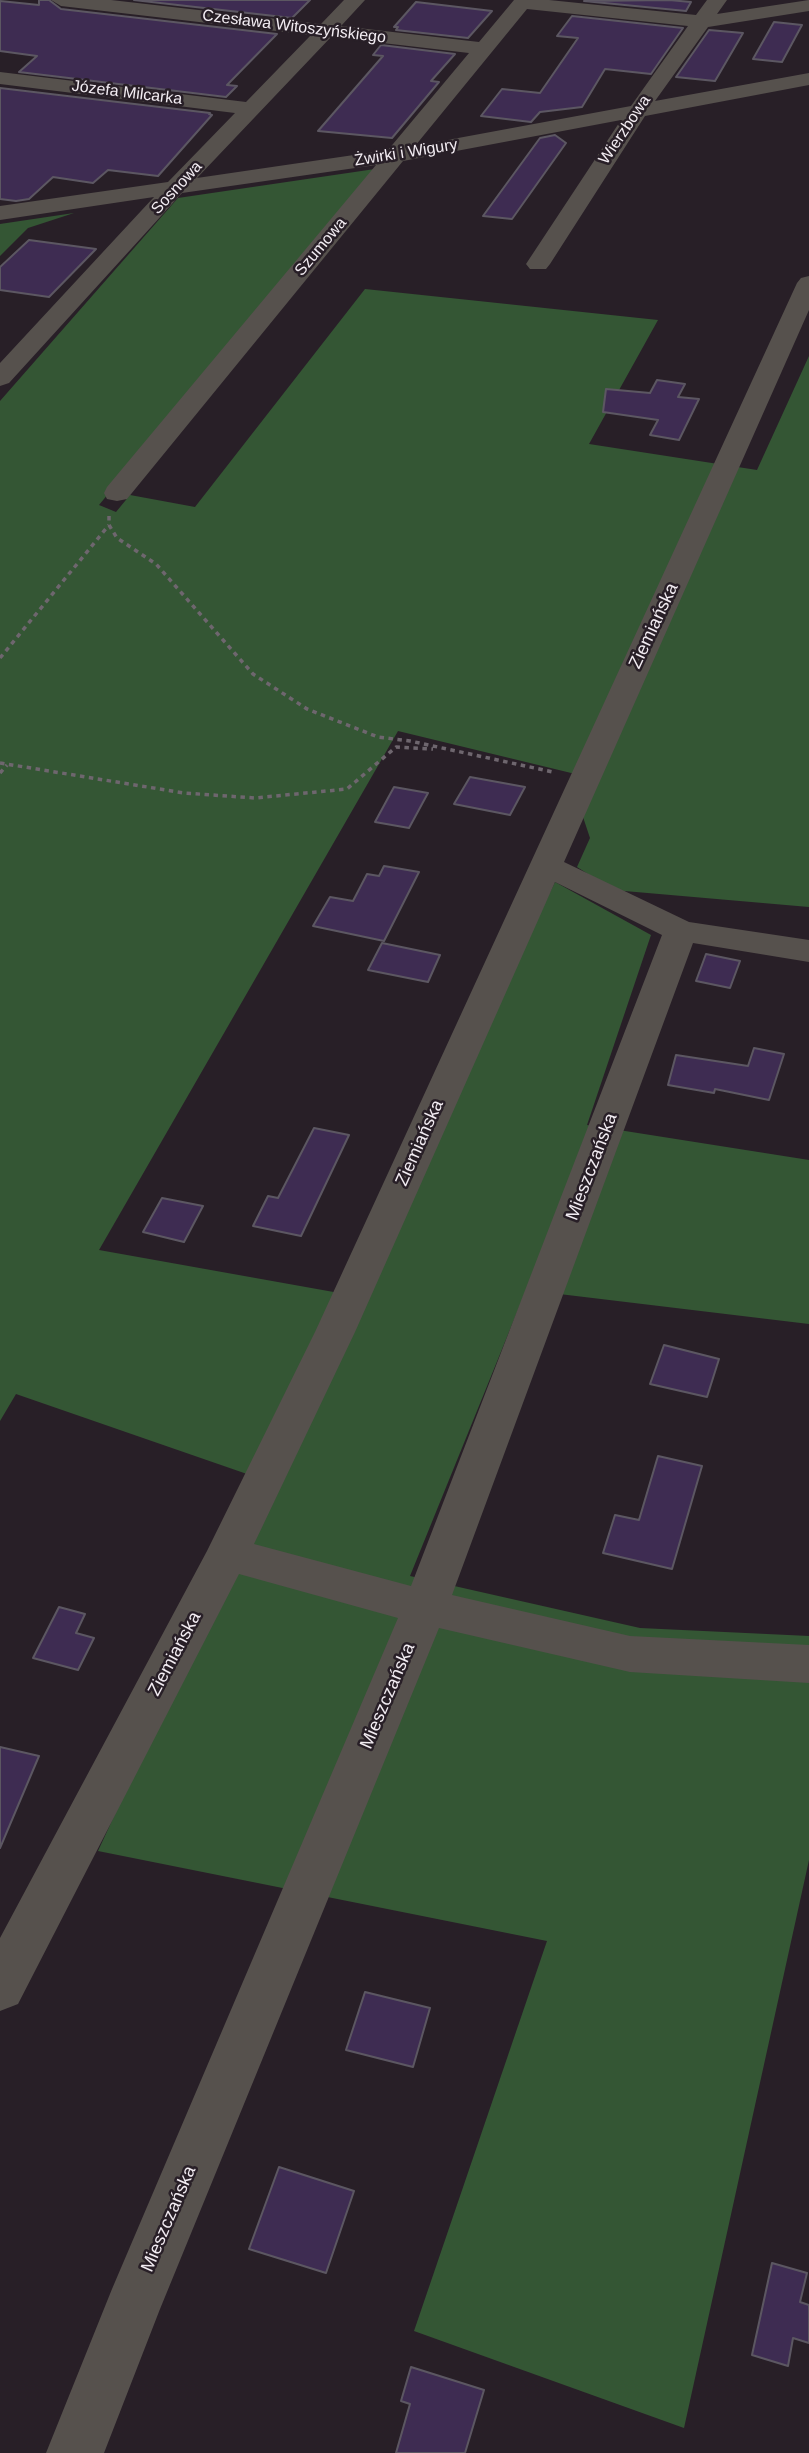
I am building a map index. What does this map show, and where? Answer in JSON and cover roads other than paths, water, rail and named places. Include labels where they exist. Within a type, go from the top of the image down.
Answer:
[{"type":"street","name":"Czesława Witoszyńskiego","points":[[61,0],[485,49]]},
{"type":"street","name":"Sosnowa","points":[[0,378],[176,187],[355,0]]},
{"type":"street","name":"Wierzbowa","points":[[538,264],[636,113],[717,0]]},
{"type":"street","points":[[523,1],[702,22],[809,5]]},
{"type":"street","name":"Szumowa","points":[[117,493],[523,1]]},
{"type":"street","name":"Józefa Milcarka","points":[[0,78],[253,109]]},
{"type":"street","name":"Żwirki i Wigury","points":[[0,213],[394,156],[809,79]]},
{"type":"street","name":"Ziemiańska","points":[[0,1988],[228,1553],[335,1332],[809,283]]},
{"type":"street","points":[[545,865],[681,931],[809,951]]},
{"type":"street","name":"Mieszczańska","points":[[75,2453],[132,2309],[425,1607],[681,931]]},
{"type":"street","points":[[228,1553],[263,1565],[425,1607],[630,1654],[809,1664]]}]
